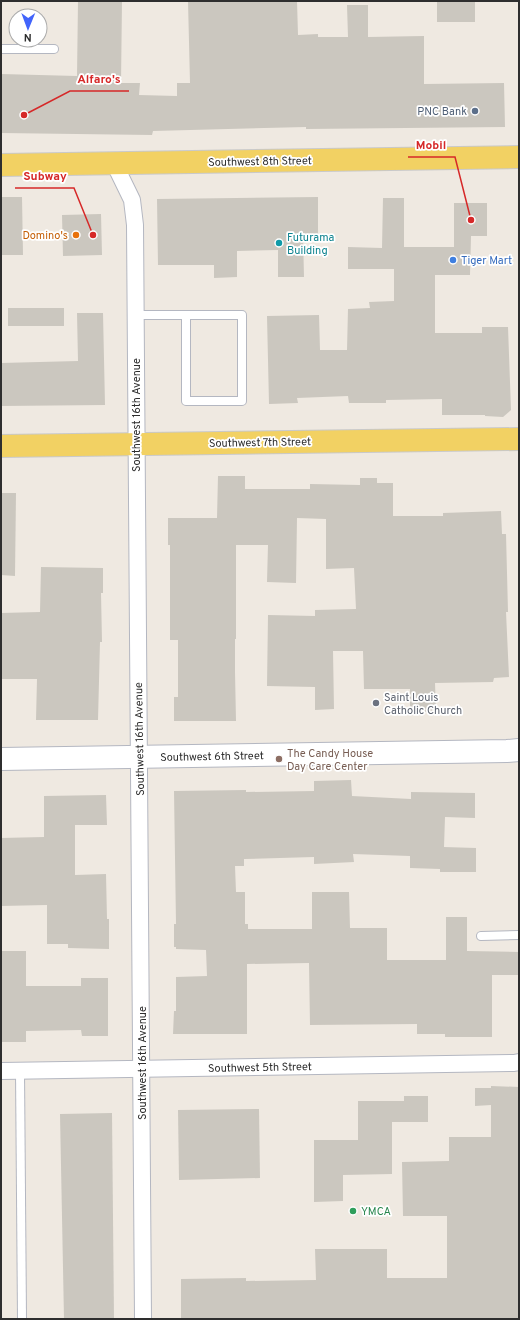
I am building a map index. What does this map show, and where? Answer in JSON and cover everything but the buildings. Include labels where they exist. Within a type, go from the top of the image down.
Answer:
[{"type":"main road","name":"Southwest 8th Street","points":[[1,165],[519,158]]},
{"type":"main road","name":"Southwest 7th Street","points":[[1,446],[519,439]]},
{"type":"street","name":"Southwest 16th Avenue","points":[[114,163],[129,192],[134,211],[143,1319]]},
{"type":"street","name":"Southwest 6th Street","points":[[1,759],[519,750]]},
{"type":"street","name":"Southwest 5th Street","points":[[1,1071],[519,1062]]},
{"type":"lane","points":[[1,49],[54,49]]},
{"type":"lane","points":[[135,315],[242,316],[242,401],[186,401],[186,316]]},
{"type":"lane","points":[[481,936],[519,935]]},
{"type":"lane","points":[[20,1071],[22,1319]]},
{"type":"place","name":"PNC Bank","points":[[475,111]]},
{"type":"place","name":"Alfaro's","points":[[24,115]]},
{"type":"place","name":"Mobil","points":[[471,220]]},
{"type":"place","name":"Domino's","points":[[76,235]]},
{"type":"place","name":"Subway","points":[[93,235]]},
{"type":"place","name":"Futurama Building","points":[[279,243]]},
{"type":"place","name":"Tiger Mart","points":[[453,260]]},
{"type":"place","name":"Saint Louis Catholic Church","points":[[376,703]]},
{"type":"place","name":"The Candy House Day Care Center","points":[[279,759]]},
{"type":"place","name":"YMCA","points":[[353,1211]]}]
